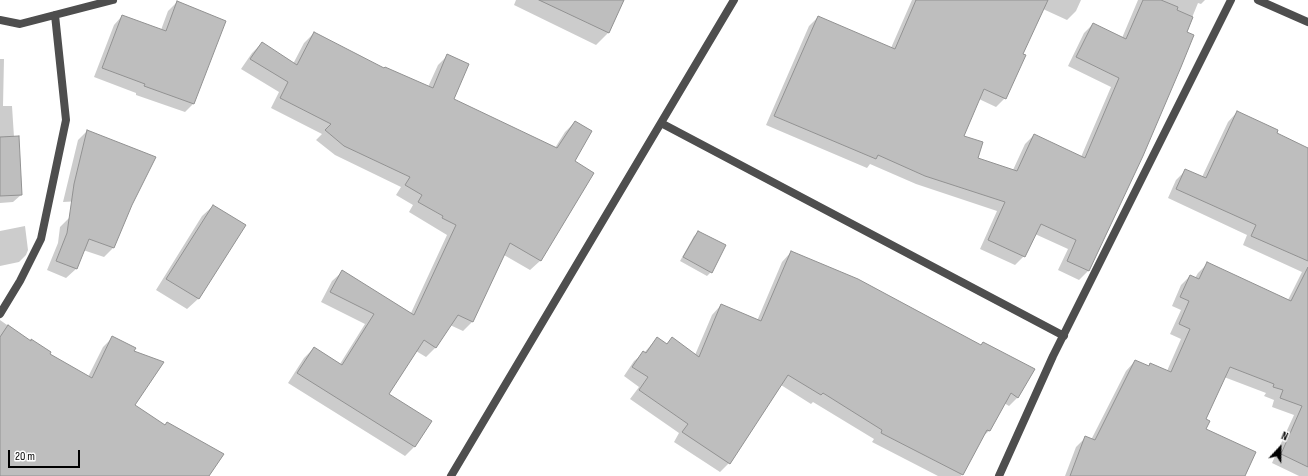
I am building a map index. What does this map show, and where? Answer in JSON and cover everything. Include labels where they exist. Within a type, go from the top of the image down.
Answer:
[{"type":"street","points":[[0,20],[20,24],[113,0]]},
{"type":"street","points":[[451,476],[734,0]]},
{"type":"street","points":[[999,476],[1064,336],[1231,0]]},
{"type":"street","points":[[1258,0],[1308,22]]},
{"type":"street","points":[[0,314],[20,280],[41,239],[66,120],[55,15]]},
{"type":"street","points":[[661,123],[1064,336]]},
{"type":"building","points":[[539,0],[624,0],[609,33]]},
{"type":"building","points":[[916,0],[1048,0],[1023,54],[1026,55],[1006,99],[984,89],[964,136],[983,142],[978,158],[1017,171],[1034,134],[1085,158],[1119,78],[1076,57],[1093,23],[1126,39],[1143,0],[1161,0],[1178,7],[1177,10],[1193,17],[1187,32],[1194,35],[1181,67],[1143,156],[1089,271],[1067,261],[1076,240],[1041,224],[1025,257],[988,240],[1005,202],[925,176],[878,155],[876,159],[774,116],[818,16],[895,49]]},
{"type":"building","points":[[177,1],[226,21],[194,104],[144,86],[145,84],[102,68],[122,15],[166,31]]},
{"type":"building","points":[[314,32],[384,68],[385,67],[433,88],[447,54],[469,64],[454,99],[557,148],[575,121],[592,131],[575,161],[594,173],[541,261],[510,243],[473,322],[458,315],[436,348],[424,340],[389,394],[432,421],[415,447],[297,373],[314,347],[342,365],[374,314],[330,292],[342,270],[414,315],[456,225],[442,218],[443,216],[418,202],[422,195],[405,185],[410,177],[344,146],[325,130],[331,124],[280,98],[288,82],[250,59],[262,42],[297,65]]},
{"type":"building","points":[[1237,111],[1278,130],[1277,133],[1308,148],[1308,261],[1251,236],[1256,225],[1176,189],[1185,169],[1206,178]]},
{"type":"building","points":[[87,130],[156,157],[132,205],[114,248],[89,239],[77,269],[56,261],[67,233],[74,184]]},
{"type":"building","points":[[19,136],[22,195],[0,196],[0,137]]},
{"type":"building","points":[[213,205],[246,225],[199,299],[166,279]]},
{"type":"building","points":[[698,231],[726,245],[712,273],[683,257]]},
{"type":"building","points":[[791,251],[858,279],[981,345],[983,342],[1035,369],[1018,398],[1011,393],[990,431],[987,430],[963,475],[881,433],[882,430],[823,393],[821,395],[788,375],[730,464],[682,432],[688,424],[639,390],[648,377],[632,367],[643,351],[646,353],[657,337],[667,344],[672,337],[699,357],[721,304],[761,321]]},
{"type":"building","points":[[1207,262],[1291,301],[1308,267],[1308,467],[1281,454],[1302,406],[1280,398],[1283,390],[1273,387],[1274,384],[1230,367],[1206,419],[1210,421],[1206,429],[1256,452],[1245,476],[1070,476],[1085,436],[1095,440],[1135,360],[1149,366],[1150,363],[1171,372],[1190,329],[1179,324],[1189,301],[1180,297],[1190,275],[1199,279]]},
{"type":"building","points":[[8,325],[31,341],[31,339],[51,352],[50,354],[92,378],[112,336],[136,348],[134,351],[164,362],[135,405],[165,425],[167,422],[224,454],[209,476],[0,476],[0,337]]}]
